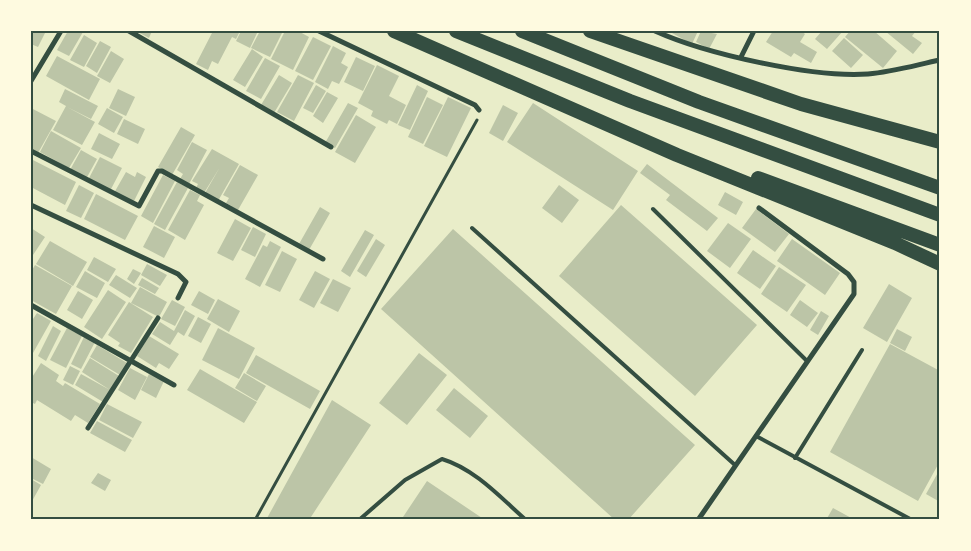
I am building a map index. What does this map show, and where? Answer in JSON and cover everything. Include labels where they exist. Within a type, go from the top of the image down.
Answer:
[{"type":"highway","points":[[394,31],[571,109],[940,264]]},
{"type":"highway","points":[[456,31],[630,101],[940,215]]},
{"type":"highway","points":[[522,31],[699,102],[940,188]]},
{"type":"highway","points":[[590,31],[801,104],[940,142]]},
{"type":"highway","points":[[571,109],[940,245]]},
{"type":"street","points":[[31,81],[61,31]]},
{"type":"street","points":[[129,31],[331,147]]},
{"type":"street","points":[[318,31],[474,105],[479,110]]},
{"type":"street","points":[[655,31],[706,50],[786,67],[855,74],[879,72],[940,60]]},
{"type":"street","points":[[741,57],[754,31]]},
{"type":"street","points":[[31,151],[139,206],[158,172],[162,171],[323,259]]},
{"type":"street","points":[[31,205],[178,274],[186,282],[178,298]]},
{"type":"street","points":[[698,520],[853,297],[855,286],[848,274],[759,208]]},
{"type":"street","points":[[31,305],[174,385]]},
{"type":"street","points":[[88,428],[158,318]]},
{"type":"lane","points":[[653,209],[807,361]]},
{"type":"lane","points":[[472,228],[735,465]]},
{"type":"lane","points":[[796,458],[862,350]]},
{"type":"lane","points":[[756,436],[912,520]]},
{"type":"lane","points":[[359,520],[404,480],[442,459],[455,463],[471,473],[526,520]]},
{"type":"path","points":[[255,520],[475,124],[479,110]]},
{"type":"building","points":[[31,31],[46,31],[38,47],[31,44]]},
{"type":"building","points":[[68,31],[83,32],[69,56],[57,50]]},
{"type":"building","points":[[136,31],[152,31],[149,38]]},
{"type":"building","points":[[213,31],[240,31],[236,39],[232,37],[218,64],[212,61],[208,70],[196,64]]},
{"type":"building","points":[[241,31],[258,31],[250,48],[236,41]]},
{"type":"building","points":[[260,31],[283,31],[270,57],[251,48]]},
{"type":"building","points":[[285,31],[298,31],[309,37],[293,70],[271,59]]},
{"type":"building","points":[[673,31],[698,31],[692,44],[672,33]]},
{"type":"building","points":[[701,31],[717,34],[709,49],[696,42]]},
{"type":"building","points":[[773,31],[801,31],[805,34],[800,42],[817,52],[811,63],[794,53],[791,57],[766,42]]},
{"type":"building","points":[[822,31],[843,31],[827,49],[815,39]]},
{"type":"building","points":[[850,31],[874,31],[897,51],[883,68],[845,37]]},
{"type":"building","points":[[885,31],[916,31],[912,36],[922,43],[913,54]]},
{"type":"building","points":[[84,35],[97,43],[84,67],[70,60]]},
{"type":"building","points":[[313,37],[331,46],[313,80],[295,71]]},
{"type":"building","points":[[844,38],[863,55],[851,68],[832,51]]},
{"type":"building","points":[[100,41],[111,47],[97,73],[86,66]]},
{"type":"building","points":[[333,46],[346,53],[341,63],[348,67],[339,84],[332,81],[328,89],[315,82]]},
{"type":"building","points":[[252,49],[263,57],[245,87],[233,80]]},
{"type":"building","points":[[111,51],[124,59],[110,83],[97,76]]},
{"type":"building","points":[[57,56],[100,79],[89,100],[46,76]]},
{"type":"building","points":[[356,57],[375,66],[363,91],[344,82]]},
{"type":"building","points":[[265,58],[280,66],[261,99],[246,91]]},
{"type":"building","points":[[377,65],[399,76],[389,96],[406,105],[397,124],[389,120],[387,124],[371,116],[373,111],[358,103]]},
{"type":"building","points":[[279,75],[292,83],[274,113],[261,105]]},
{"type":"building","points":[[298,75],[314,83],[294,121],[277,112]]},
{"type":"building","points":[[316,85],[326,91],[313,113],[303,108]]},
{"type":"building","points":[[417,85],[428,91],[410,130],[398,125]]},
{"type":"building","points":[[65,89],[98,106],[91,119],[67,107],[95,122],[82,145],[53,130],[66,106],[59,102]]},
{"type":"building","points":[[118,89],[135,97],[126,116],[109,108]]},
{"type":"building","points":[[327,92],[338,98],[323,123],[313,116]]},
{"type":"building","points":[[427,97],[443,105],[423,144],[408,137]]},
{"type":"building","points":[[448,97],[471,108],[447,157],[424,146]]},
{"type":"building","points":[[348,103],[358,108],[335,148],[325,143]]},
{"type":"building","points":[[533,103],[638,171],[613,210],[507,142]]},
{"type":"building","points":[[503,105],[518,113],[503,141],[489,133]]},
{"type":"building","points":[[31,108],[56,121],[38,153],[31,149]]},
{"type":"building","points":[[107,108],[123,117],[114,133],[98,124]]},
{"type":"building","points":[[356,115],[376,127],[355,163],[335,152]]},
{"type":"building","points":[[124,119],[145,129],[138,144],[117,134]]},
{"type":"building","points":[[181,127],[195,135],[172,175],[158,167]]},
{"type":"building","points":[[51,131],[81,148],[69,168],[40,152]]},
{"type":"building","points":[[99,133],[120,144],[112,159],[91,149]]},
{"type":"building","points":[[192,142],[207,150],[189,184],[180,179],[183,174],[177,170]]},
{"type":"building","points":[[212,149],[239,164],[218,201],[205,193],[220,167],[204,193],[196,188],[198,184],[192,181]]},
{"type":"building","points":[[81,150],[97,159],[86,179],[70,170]]},
{"type":"building","points":[[100,157],[122,168],[110,191],[88,180]]},
{"type":"building","points":[[31,159],[76,182],[65,205],[31,187]]},
{"type":"building","points":[[647,164],[718,218],[707,231],[666,200],[670,195],[640,173]]},
{"type":"building","points":[[240,165],[258,175],[238,210],[226,203],[229,198],[223,195]]},
{"type":"building","points":[[126,172],[135,177],[137,172],[146,177],[134,201],[114,193]]},
{"type":"building","points":[[163,175],[175,181],[153,223],[141,216]]},
{"type":"building","points":[[177,182],[188,188],[165,230],[154,224]]},
{"type":"building","points":[[79,185],[94,193],[81,218],[66,211]]},
{"type":"building","points":[[559,185],[579,200],[562,223],[542,208]]},
{"type":"building","points":[[190,190],[200,195],[197,201],[204,205],[185,240],[168,230]]},
{"type":"building","points":[[725,192],[743,202],[736,215],[718,205]]},
{"type":"building","points":[[96,194],[138,216],[125,240],[84,219]]},
{"type":"building","points":[[621,205],[757,325],[695,396],[559,276]]},
{"type":"building","points":[[320,207],[330,213],[309,250],[299,244]]},
{"type":"building","points":[[756,209],[789,234],[775,252],[742,228]]},
{"type":"building","points":[[235,219],[251,228],[233,261],[217,253]]},
{"type":"building","points":[[728,223],[751,239],[730,268],[707,251]]},
{"type":"building","points":[[154,226],[175,237],[164,258],[143,247]]},
{"type":"building","points":[[253,227],[266,234],[255,257],[241,250]]},
{"type":"building","points":[[31,228],[45,237],[31,258]]},
{"type":"building","points":[[453,229],[695,445],[628,520],[615,520],[381,309]]},
{"type":"building","points":[[365,230],[374,235],[350,277],[341,271]]},
{"type":"building","points":[[376,239],[385,245],[366,277],[357,271]]},
{"type":"building","points":[[792,239],[840,273],[825,295],[777,261]]},
{"type":"building","points":[[50,241],[87,262],[73,286],[36,264]]},
{"type":"building","points":[[270,241],[281,247],[260,287],[245,279],[263,245],[267,247]]},
{"type":"building","points":[[753,250],[776,266],[760,289],[737,273]]},
{"type":"building","points":[[282,251],[297,259],[280,292],[265,285]]},
{"type":"building","points":[[94,257],[116,269],[108,282],[87,270]]},
{"type":"building","points":[[147,264],[167,275],[160,286],[141,275]]},
{"type":"building","points":[[35,265],[72,286],[56,314],[31,300],[31,272]]},
{"type":"building","points":[[779,267],[806,285],[787,312],[761,294]]},
{"type":"building","points":[[133,269],[141,273],[134,284],[127,279]]},
{"type":"building","points":[[85,271],[105,283],[97,298],[76,287]]},
{"type":"building","points":[[315,271],[330,279],[314,308],[299,300]]},
{"type":"building","points":[[116,275],[137,288],[130,298],[109,285]]},
{"type":"building","points":[[142,278],[159,288],[155,294],[138,285]]},
{"type":"building","points":[[333,279],[351,288],[338,312],[320,303]]},
{"type":"building","points":[[889,284],[912,298],[887,342],[863,328]]},
{"type":"building","points":[[140,287],[167,302],[159,317],[131,303]]},
{"type":"building","points":[[108,290],[126,302],[102,339],[84,327]]},
{"type":"building","points":[[78,291],[93,300],[82,319],[67,310]]},
{"type":"building","points":[[199,291],[215,300],[208,314],[191,305]]},
{"type":"building","points":[[218,299],[240,311],[229,332],[207,319]]},
{"type":"building","points":[[172,300],[185,307],[175,326],[161,319]]},
{"type":"building","points":[[800,300],[818,313],[807,327],[790,315]]},
{"type":"building","points":[[129,302],[153,317],[131,353],[118,346],[120,343],[108,335]]},
{"type":"building","points":[[185,310],[195,316],[184,336],[178,332],[170,345],[152,334],[160,322],[174,331]]},
{"type":"building","points":[[821,311],[829,316],[818,335],[810,330]]},
{"type":"building","points":[[37,313],[51,321],[33,353],[31,352],[31,322]]},
{"type":"building","points":[[198,317],[211,324],[201,343],[188,336]]},
{"type":"building","points":[[53,326],[61,331],[46,361],[38,356]]},
{"type":"building","points":[[67,328],[82,336],[66,368],[50,360]]},
{"type":"building","points":[[218,328],[255,348],[239,379],[202,360]]},
{"type":"building","points":[[897,329],[912,337],[905,351],[890,343]]},
{"type":"building","points":[[149,336],[179,354],[169,369],[159,363],[156,368],[137,356]]},
{"type":"building","points":[[84,337],[95,342],[81,369],[71,364]]},
{"type":"building","points":[[890,344],[940,371],[940,461],[918,501],[830,452]]},
{"type":"building","points":[[97,345],[127,363],[120,375],[90,357]]},
{"type":"building","points":[[419,353],[447,375],[407,425],[379,403]]},
{"type":"building","points":[[256,355],[320,391],[310,409],[246,373]]},
{"type":"building","points":[[90,358],[119,376],[110,390],[82,372]]},
{"type":"building","points":[[41,363],[59,375],[56,381],[63,386],[65,383],[100,404],[88,423],[75,415],[71,421],[37,400],[35,404],[31,402],[31,379]]},
{"type":"building","points":[[70,366],[80,371],[73,385],[63,380]]},
{"type":"building","points":[[130,368],[147,377],[135,400],[118,390]]},
{"type":"building","points":[[200,369],[257,402],[244,423],[187,390]]},
{"type":"building","points":[[244,373],[266,386],[257,401],[235,388]]},
{"type":"building","points":[[81,374],[110,390],[103,402],[75,385]]},
{"type":"building","points":[[149,374],[164,381],[156,398],[141,390]]},
{"type":"building","points":[[454,388],[488,416],[470,438],[436,410]]},
{"type":"building","points":[[332,400],[371,425],[309,520],[266,520]]},
{"type":"building","points":[[107,404],[142,422],[133,438],[99,420]]},
{"type":"building","points":[[97,421],[132,440],[125,452],[90,433]]},
{"type":"building","points":[[31,457],[51,469],[43,484],[31,478]]},
{"type":"building","points":[[940,469],[940,502],[926,494]]},
{"type":"building","points":[[98,473],[111,480],[105,491],[91,483]]},
{"type":"building","points":[[31,479],[41,485],[31,503]]},
{"type":"building","points":[[427,481],[485,520],[401,520]]},
{"type":"building","points":[[833,508],[855,520],[826,520]]}]
